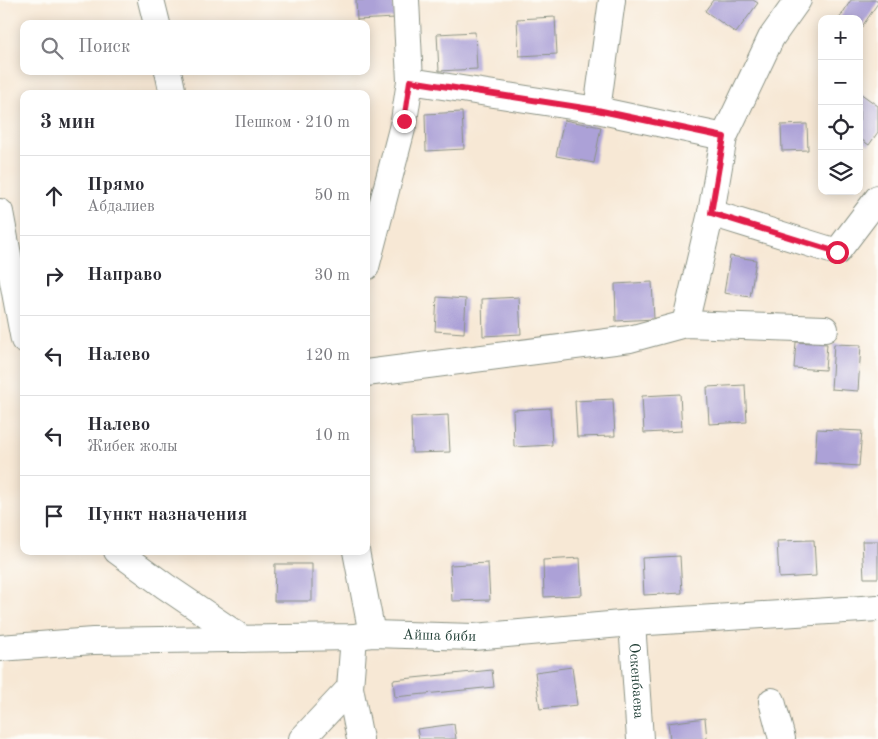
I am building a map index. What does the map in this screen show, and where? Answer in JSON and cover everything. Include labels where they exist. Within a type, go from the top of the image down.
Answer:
[{"type":"street","points":[[151,0],[156,20]]},
{"type":"street","points":[[370,253],[404,121],[410,81],[406,0]]},
{"type":"street","points":[[685,324],[711,213],[724,137],[771,38],[798,0]]},
{"type":"street","points":[[597,110],[614,4]]},
{"type":"street","points":[[169,75],[172,90]]},
{"type":"street","points":[[410,81],[597,110],[724,137]]},
{"type":"street","points":[[711,213],[837,252],[878,198]]},
{"type":"street","points":[[0,212],[20,319]]},
{"type":"street","points":[[370,372],[630,339],[685,324],[825,329]]},
{"type":"street","points":[[122,555],[243,639]]},
{"type":"street","points":[[356,555],[363,636],[350,688],[360,739]]},
{"type":"street","name":"Айша биби","points":[[0,648],[93,641],[363,636],[474,637],[632,623],[878,608]]},
{"type":"street","name":"Оскенбаева","points":[[632,623],[640,739]]},
{"type":"street","points":[[302,739],[350,688]]},
{"type":"street","points":[[772,701],[782,739]]},
{"type":"building","points":[[356,0],[393,0],[395,18],[357,20]]},
{"type":"building","points":[[713,0],[753,0],[758,3],[736,33],[705,11]]},
{"type":"building","points":[[851,0],[878,0],[878,3],[863,25],[863,15],[842,15]]},
{"type":"building","points":[[555,17],[557,54],[519,56],[517,19]]},
{"type":"building","points":[[475,32],[477,69],[439,71],[437,34]]},
{"type":"building","points":[[863,95],[878,106],[878,132],[869,145],[863,141]]},
{"type":"building","points":[[462,112],[464,149],[426,151],[425,114]]},
{"type":"building","points":[[564,120],[601,127],[594,163],[556,156]]},
{"type":"building","points":[[807,124],[808,150],[782,151],[781,125]]},
{"type":"building","points":[[730,256],[756,260],[750,297],[724,293]]},
{"type":"building","points":[[652,282],[654,319],[616,321],[615,284]]},
{"type":"building","points":[[437,297],[466,299],[464,333],[435,331]]},
{"type":"building","points":[[519,297],[521,334],[483,336],[482,299]]},
{"type":"building","points":[[796,342],[827,344],[825,370],[794,368]]},
{"type":"building","points":[[834,344],[861,345],[858,391],[831,389]]},
{"type":"building","points":[[745,385],[747,422],[709,424],[707,387]]},
{"type":"building","points":[[680,394],[682,431],[644,433],[642,396]]},
{"type":"building","points":[[613,399],[615,436],[577,437],[575,401]]},
{"type":"building","points":[[550,408],[552,445],[514,447],[513,410]]},
{"type":"building","points":[[448,415],[450,452],[412,453],[411,417]]},
{"type":"building","points":[[817,429],[862,431],[859,466],[815,463]]},
{"type":"building","points":[[814,540],[816,576],[779,578],[777,541]]},
{"type":"building","points":[[862,541],[878,541],[878,578],[864,578]]},
{"type":"building","points":[[680,556],[682,593],[644,595],[642,558]]},
{"type":"building","points":[[580,558],[582,595],[544,597],[543,560]]},
{"type":"building","points":[[488,563],[490,600],[452,601],[450,565]]},
{"type":"building","points":[[275,564],[312,564],[312,601],[274,601]]},
{"type":"building","points":[[572,667],[577,705],[540,709],[535,672]]},
{"type":"building","points":[[492,670],[494,687],[395,697],[393,680]]},
{"type":"building","points":[[705,718],[707,739],[670,739],[668,723]]},
{"type":"building","points":[[454,724],[456,739],[419,739],[417,729]]},
{"type":"route","points":[[404,121],[410,81],[597,110],[724,137],[711,213],[837,252]]}]
